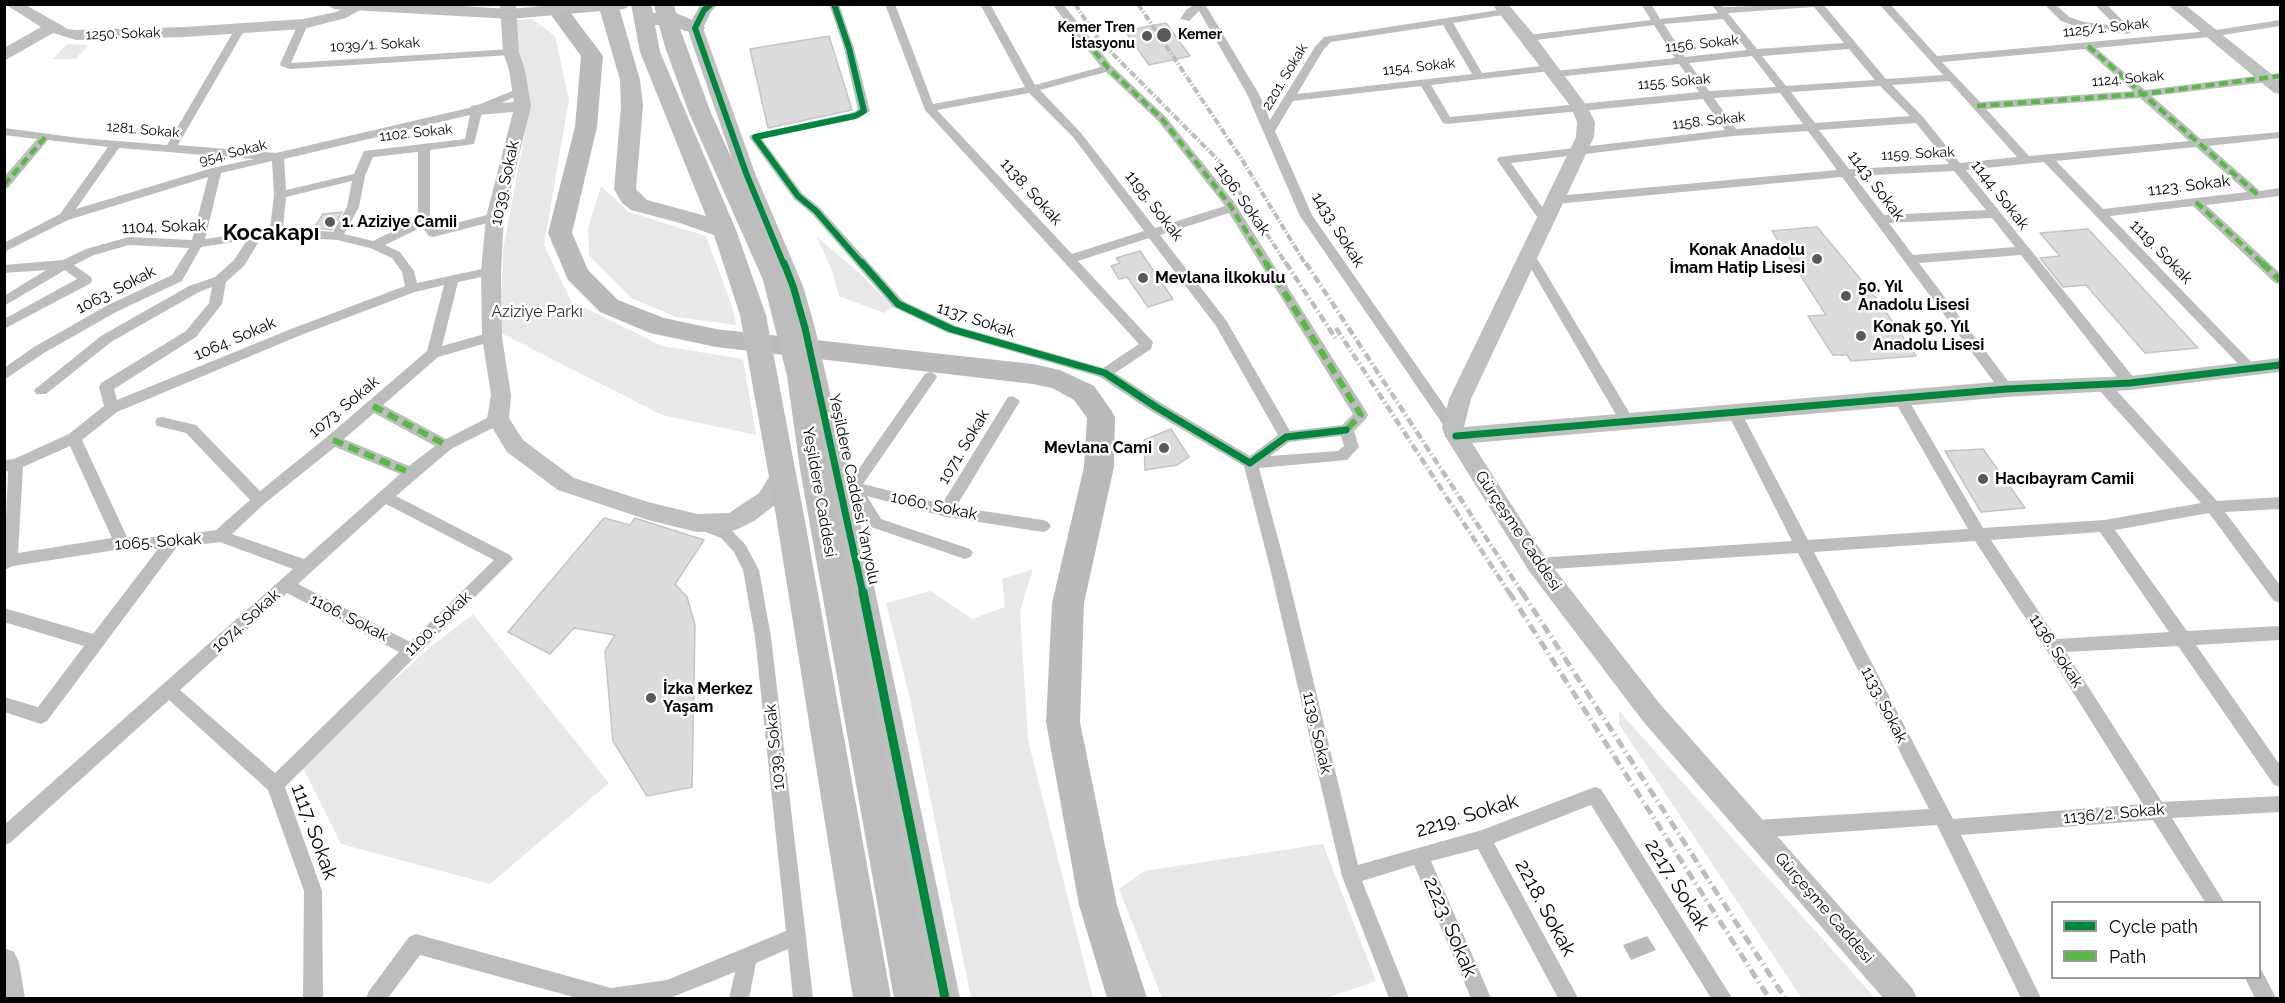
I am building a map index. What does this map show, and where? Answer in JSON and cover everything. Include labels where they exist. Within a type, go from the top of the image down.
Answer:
[{"type":"highway","name":"Yeşildere Caddesi","points":[[641,4],[650,52],[724,230],[753,315],[872,999]]},
{"type":"highway","name":"Yeşildere Caddesi","points":[[664,4],[675,48],[700,113],[796,329],[808,379],[841,551],[913,999]]},
{"type":"highway","points":[[613,5],[619,44],[630,75],[632,106],[625,189],[630,198],[639,205],[687,217],[724,230]]},
{"type":"highway","points":[[619,44],[631,28],[651,19],[673,18],[695,28]]},
{"type":"main road","name":"1250. Sokak","points":[[12,4],[64,33],[76,35],[240,29],[303,24],[341,15],[357,7]]},
{"type":"main road","points":[[334,4],[357,7],[513,11],[582,9],[613,5]]},
{"type":"main road","points":[[711,4],[704,10],[695,28],[750,184],[793,286],[796,329]]},
{"type":"main road","points":[[2174,4],[2210,34],[2276,82]]},
{"type":"main road","points":[[1501,7],[1528,38],[1579,106],[1586,122],[1585,137],[1460,399],[1454,432],[1627,421],[2007,389],[2130,383],[2280,365]]},
{"type":"main road","name":"1039. Sokak","points":[[498,419],[501,395],[492,337],[491,271],[495,217],[522,99],[511,52],[513,11]]},
{"type":"main road","points":[[4,56],[35,34],[53,27]]},
{"type":"main road","points":[[477,110],[522,99]]},
{"type":"main road","points":[[498,419],[515,446],[566,484],[648,511],[697,523],[729,528],[759,508],[782,475]]},
{"type":"main road","name":"Gürçeşme Caddesi","points":[[1454,432],[1537,564],[1651,712],[1756,829],[1902,999]]},
{"type":"main road","name":"Yeşildere Caddesi Yanyolu","points":[[841,551],[945,999]]},
{"type":"main road","points":[[4,962],[10,999]]},
{"type":"street","name":"1137. Sokak","points":[[834,4],[849,48],[864,111],[855,116],[754,137],[798,196],[816,211],[898,304],[951,329],[1106,373],[1156,407],[1250,463]]},
{"type":"street","name":"1138. Sokak","points":[[890,4],[929,108],[1146,342],[1146,346],[1106,373]]},
{"type":"street","name":"1195. Sokak","points":[[985,4],[1032,89],[1077,135],[1221,323],[1286,437]]},
{"type":"street","name":"1196. Sokak","points":[[1057,4],[1108,68],[1162,119],[1232,208],[1361,415],[1346,430]]},
{"type":"street","points":[[1646,4],[1732,133]]},
{"type":"street","points":[[1528,38],[1720,10],[1816,4]]},
{"type":"street","name":"1144. Sokak","points":[[1816,4],[1882,82],[1919,118],[1993,214],[2130,383]]},
{"type":"street","points":[[1884,4],[2026,160]]},
{"type":"street","points":[[2049,4],[2065,20],[2082,25],[2127,30]]},
{"type":"street","points":[[2100,4],[2138,39]]},
{"type":"street","points":[[1185,20],[1190,12],[1201,5]]},
{"type":"street","name":"1433. Sokak","points":[[1201,5],[1253,94],[1306,216],[1454,432]]},
{"type":"street","name":"2201. Sokak","points":[[1269,131],[1320,47],[1328,39],[1446,20],[1501,7]]},
{"type":"street","name":"1143. Sokak","points":[[1720,10],[1783,89],[2007,389]]},
{"type":"street","points":[[1446,20],[1479,76]]},
{"type":"street","name":"1125/1. Sokak","points":[[1935,59],[2210,34],[2280,23]]},
{"type":"street","name":"1039/1. Sokak","points":[[303,24],[285,64],[290,66],[511,52]]},
{"type":"street","points":[[171,148],[240,29]]},
{"type":"street","name":"1156. Sokak","points":[[1553,71],[1852,46]]},
{"type":"street","points":[[2088,46],[2258,195]]},
{"type":"street","points":[[929,108],[1032,89],[1108,68]]},
{"type":"street","name":"1154. Sokak","points":[[1291,98],[1423,81],[1553,71]]},
{"type":"street","name":"1155. Sokak","points":[[1423,81],[1447,121],[1705,95],[1951,78]]},
{"type":"street","name":"1124. Sokak","points":[[1977,106],[2276,82]]},
{"type":"street","name":"1102. Sokak","points":[[359,176],[368,154],[470,142],[477,110]]},
{"type":"street","name":"954. Sokak","points":[[4,248],[64,217],[216,171],[477,110]]},
{"type":"street","name":"1158. Sokak","points":[[1546,221],[1503,160],[1732,133],[1919,118]]},
{"type":"street","name":"1281. Sokak","points":[[4,131],[279,157]]},
{"type":"street","name":"1159. Sokak","points":[[1556,200],[1846,173],[2048,159],[2280,135]]},
{"type":"street","points":[[4,185],[46,136]]},
{"type":"street","points":[[64,217],[116,143]]},
{"type":"street","points":[[424,148],[423,220],[433,232],[495,217]]},
{"type":"street","points":[[276,232],[280,195],[279,157]]},
{"type":"street","name":"1119. Sokak","points":[[2048,159],[2250,368]]},
{"type":"street","name":"1063. Sokak","points":[[4,375],[39,350],[111,309],[177,278],[197,244],[216,171]]},
{"type":"street","points":[[280,195],[359,176],[352,207],[337,236]]},
{"type":"street","name":"1123. Sokak","points":[[2101,213],[2280,192]]},
{"type":"street","points":[[2196,202],[2280,280]]},
{"type":"street","points":[[1069,259],[1232,208]]},
{"type":"street","points":[[1880,219],[1993,214]]},
{"type":"street","points":[[374,245],[423,220]]},
{"type":"street","name":"1104. Sokak","points":[[4,269],[65,264],[90,252],[129,242],[197,244],[276,232],[337,236],[374,245],[396,255],[408,271],[412,288]]},
{"type":"street","points":[[41,390],[106,339],[194,289],[220,280],[239,263],[257,234]]},
{"type":"street","points":[[1910,259],[2023,251]]},
{"type":"street","points":[[1529,255],[1627,421]]},
{"type":"street","points":[[4,302],[65,264],[86,280],[4,325]]},
{"type":"street","name":"1064. Sokak","points":[[10,465],[74,438],[112,408],[296,332],[412,288],[491,271]]},
{"type":"street","points":[[452,279],[433,353],[492,337]]},
{"type":"street","points":[[112,408],[106,387],[191,334],[215,304],[220,280]]},
{"type":"street","name":"1073. Sokak","points":[[220,537],[259,500],[333,440],[433,353]]},
{"type":"street","points":[[853,487],[930,377]]},
{"type":"street","points":[[2103,385],[2213,507],[2280,596]]},
{"type":"street","name":"1136. Sokak","points":[[1900,398],[1978,534],[2053,646],[2214,901]]},
{"type":"street","name":"1071. Sokak","points":[[946,511],[1013,401]]},
{"type":"street","points":[[373,406],[446,445]]},
{"type":"street","name":"1133. Sokak","points":[[1734,412],[1945,822],[2031,999]]},
{"type":"street","name":"1074. Sokak","points":[[4,837],[411,473],[446,445],[498,419]]},
{"type":"street","points":[[162,422],[191,429],[259,500]]},
{"type":"street","points":[[1346,430],[1352,447],[1342,456],[1250,463],[1286,437],[1346,430]]},
{"type":"street","points":[[74,438],[122,543]]},
{"type":"street","points":[[333,440],[411,473]]},
{"type":"street","name":"1139. Sokak","points":[[1250,463],[1278,568],[1351,876],[1399,999]]},
{"type":"street","points":[[6,562],[10,465]]},
{"type":"street","name":"1060. Sokak","points":[[853,487],[946,511],[1043,526]]},
{"type":"street","name":"1060. Sokak","points":[[853,487],[876,523],[965,553]]},
{"type":"street","name":"1100. Sokak","points":[[274,784],[505,559],[385,497]]},
{"type":"street","points":[[1537,564],[2104,526],[2213,507],[2280,503]]},
{"type":"street","points":[[841,551],[876,523]]},
{"type":"street","points":[[2104,526],[2280,779]]},
{"type":"street","name":"1039. Sokak","points":[[729,528],[751,570],[763,637],[803,999]]},
{"type":"street","name":"1065. Sokak","points":[[6,562],[122,543],[171,543],[220,537],[307,567]]},
{"type":"street","points":[[4,704],[41,716],[171,543]]},
{"type":"street","name":"1106. Sokak","points":[[286,585],[411,651]]},
{"type":"street","points":[[4,615],[95,642]]},
{"type":"street","points":[[2053,646],[2280,633]]},
{"type":"street","name":"1117. Sokak","points":[[169,690],[274,784],[313,891],[313,999]]},
{"type":"street","name":"2219. Sokak","points":[[1351,876],[1482,839],[1595,795]]},
{"type":"street","name":"2217. Sokak","points":[[1595,795],[1722,999]]},
{"type":"street","name":"1136/2. Sokak","points":[[1756,829],[1945,822],[2280,804]]},
{"type":"street","name":"2218. Sokak","points":[[1482,839],[1568,999]]},
{"type":"street","name":"2223. Sokak","points":[[1419,855],[1481,999]]},
{"type":"street","points":[[376,999],[416,944],[611,999],[667,990],[795,937]]},
{"type":"street","points":[[739,999],[747,958]]},
{"type":"street","points":[[2256,979],[2266,999]]},
{"type":"green space","name":"Aziziye Parkı","points":[[532,19],[555,36],[569,99],[544,245],[571,301],[662,346],[743,359],[756,435],[662,415],[501,333],[503,250],[527,122],[529,92],[519,51],[517,20]]},
{"type":"green space","points":[[67,44],[89,45],[75,59],[53,59]]},
{"type":"green space","points":[[601,186],[629,212],[706,236],[733,309],[736,325],[676,317],[631,298],[589,256],[588,228]]},
{"type":"green space","points":[[817,237],[858,272],[893,307],[884,313],[839,296],[832,270]]},
{"type":"green space","points":[[1033,569],[1020,611],[1028,740],[1093,998],[971,998],[910,699],[886,603],[930,591],[972,619],[1005,607],[1002,579]]},
{"type":"green space","points":[[473,614],[609,783],[490,884],[341,844],[300,762],[432,646]]},
{"type":"green space","points":[[1619,711],[1875,998],[1802,998],[1619,724]]},
{"type":"green space","points":[[1323,844],[1376,981],[1326,998],[1162,998],[1119,889],[1144,871]]},
{"type":"shaded area","points":[[1647,936],[1656,950],[1631,960],[1623,945]]},
{"type":"building","name":"Kemer Tren İstasyonu","points":[[1166,23],[1190,56],[1149,65],[1125,31]]},
{"type":"building","points":[[829,36],[852,110],[768,128],[750,49]]},
{"type":"building","name":"1. Aziziye Camii","points":[[342,212],[332,230],[314,228],[323,214]]},
{"type":"building","points":[[1817,227],[1877,299],[1916,356],[1851,361],[1847,355],[1833,355],[1808,316],[1826,315],[1772,231]]},
{"type":"building","points":[[2088,229],[2198,348],[2145,353],[2086,285],[2063,287],[2040,258],[2060,256],[2040,233]]},
{"type":"building","name":"Mevlana İlkokulu","points":[[1140,251],[1173,299],[1148,307],[1127,277],[1119,279],[1111,266],[1120,263],[1116,258]]},
{"type":"building","name":"Mevlana Cami","points":[[1171,429],[1189,457],[1177,465],[1145,470],[1144,440]]},
{"type":"building","name":"Hacıbayram Camii","points":[[1983,449],[2025,508],[1981,512],[1945,451]]},
{"type":"building","name":"İzka Merkez Yaşam","points":[[604,518],[630,525],[635,518],[704,540],[675,584],[687,597],[695,625],[692,787],[647,796],[613,741],[605,651],[615,635],[574,628],[550,654],[508,632]]},
{"type":"waterway","points":[[553,4],[592,56],[586,127],[560,233],[577,274],[609,306],[659,326],[716,338],[1033,374],[1060,380],[1084,393],[1101,417],[1099,467],[1068,603],[1063,722],[1098,905],[1127,998]]},
{"type":"railway","points":[[1075,4],[1098,39],[1220,162],[1287,265]]},
{"type":"railway","points":[[1138,4],[1241,158],[1306,265]]},
{"type":"railway","points":[[1286,263],[1336,339]]},
{"type":"railway","points":[[1306,263],[1523,594]]},
{"type":"railway","points":[[1336,328],[1510,594]]},
{"type":"railway","points":[[1509,592],[1769,998]]},
{"type":"railway","points":[[1522,592],[1785,998]]},
{"type":"marked path","points":[[1086,41],[1108,68],[1162,119],[1230,205],[1361,415],[1346,430]]},
{"type":"marked path","points":[[2088,46],[2258,195]]},
{"type":"marked path","points":[[1977,106],[2143,94],[2280,76]]},
{"type":"marked path","points":[[4,185],[46,136]]},
{"type":"marked path","points":[[2196,202],[2280,280]]},
{"type":"marked path","points":[[373,406],[446,445]]},
{"type":"marked path","points":[[333,440],[411,473]]},
{"type":"cycle path","points":[[711,4],[704,10],[695,28],[746,173],[793,286],[805,328],[856,557],[945,998]]},
{"type":"cycle path","points":[[834,4],[849,48],[864,111],[855,116],[755,137],[798,196],[816,211],[898,304],[951,329],[1105,373],[1156,407],[1250,463],[1286,437],[1346,430]]},
{"type":"cycle path","points":[[1456,436],[2007,389],[2130,383],[2280,365]]},
{"type":"place","name":"Kemer","points":[[1164,35]]},
{"type":"place","name":"Kemer Tren İstasyonu","points":[[1147,36]]},
{"type":"place","name":"1. Aziziye Camii","points":[[330,222]]},
{"type":"place","name":"Konak Anadolu İmam Hatip Lisesi","points":[[1817,259]]},
{"type":"place","name":"Mevlana İlkokulu","points":[[1143,278]]},
{"type":"place","name":"50. Yıl Anadolu Lisesi","points":[[1846,296]]},
{"type":"place","name":"Konak 50. Yıl Anadolu Lisesi","points":[[1861,336]]},
{"type":"place","name":"Mevlana Cami","points":[[1164,448]]},
{"type":"place","name":"Hacıbayram Camii","points":[[1983,479]]},
{"type":"place","name":"İzka Merkez Yaşam","points":[[651,698]]},
{"type":"district","name":"Kocakapı","points":[[271,233]]}]
